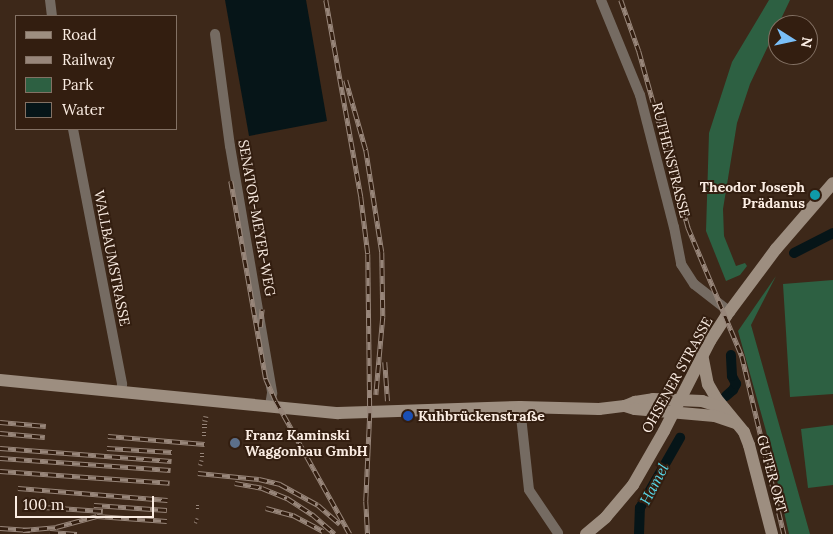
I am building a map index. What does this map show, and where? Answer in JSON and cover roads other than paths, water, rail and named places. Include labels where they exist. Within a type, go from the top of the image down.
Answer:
[{"type":"main road","name":"OHSENER STRASSE","points":[[592,532],[634,484],[702,354],[730,312],[780,244],[833,183]]},
{"type":"main road","name":"GUTER ORT","points":[[702,354],[708,384],[724,408],[744,432],[750,445],[772,534]]},
{"type":"main road","points":[[0,380],[338,413],[520,407],[572,409],[624,406],[653,399],[702,401],[724,408]]},
{"type":"main road","points":[[624,406],[635,409],[715,416],[738,424]]},
{"type":"street","points":[[50,0],[52,15]]},
{"type":"street","name":"RUTHENSTRASSE","points":[[601,0],[640,95],[674,227],[680,264],[694,284],[730,312]]},
{"type":"street","name":"SENATOR-MEYER-WEG","points":[[215,34],[230,146],[272,393],[270,406]]},
{"type":"street","name":"WALLBAUMSTRASSE","points":[[72,130],[122,384],[121,392]]},
{"type":"street","points":[[520,407],[530,490],[558,533]]},
{"type":"water","points":[[225,0],[306,0],[327,121],[249,136]]},
{"type":"waterway","name":"Hamel","points":[[794,253],[833,233]]},
{"type":"waterway","name":"Hamel","points":[[726,396],[733,390],[736,384],[732,376],[731,355]]},
{"type":"waterway","name":"Hamel","points":[[639,534],[640,508],[680,438]]},
{"type":"railway","points":[[326,0],[361,197],[368,254],[370,413],[366,501],[368,534]]},
{"type":"railway","points":[[621,0],[639,51],[688,227],[742,356],[784,534]]},
{"type":"railway","points":[[346,80],[366,150],[382,252],[383,317],[376,395]]},
{"type":"railway","points":[[231,181],[266,379],[276,401],[350,534]]},
{"type":"railway","points":[[260,327],[262,309]]},
{"type":"railway","points":[[385,362],[388,401]]},
{"type":"railway","points":[[203,418],[208,419]]},
{"type":"railway","points":[[0,422],[46,426]]},
{"type":"railway","points":[[202,426],[207,426]]},
{"type":"railway","points":[[0,433],[45,437]]},
{"type":"railway","points":[[108,436],[205,444]]},
{"type":"railway","points":[[0,448],[172,461]]},
{"type":"railway","points":[[107,448],[172,452]]},
{"type":"railway","points":[[0,458],[171,470]]},
{"type":"railway","points":[[199,462],[203,463]]},
{"type":"railway","points":[[0,471],[170,483]]},
{"type":"railway","points":[[198,473],[259,479],[280,484],[318,505],[340,524]]},
{"type":"railway","points":[[235,483],[262,488],[287,498],[312,514],[335,534]]},
{"type":"railway","points":[[18,488],[168,500]]},
{"type":"railway","points":[[94,505],[167,510]]},
{"type":"railway","points":[[29,506],[103,511]]},
{"type":"railway","points":[[266,508],[293,515],[323,531]]},
{"type":"railway","points":[[23,530],[56,527],[97,516],[167,521]]},
{"type":"railway","points":[[0,528],[30,530]]},
{"type":"railway","points":[[50,532],[77,534]]},
{"type":"place","name":"Theodor Joseph Prädanus","points":[[815,195]]},
{"type":"place","name":"Kuhbrückenstraße","points":[[408,416]]},
{"type":"place","name":"Franz Kaminski Waggonbau GmbH","points":[[235,443]]}]
